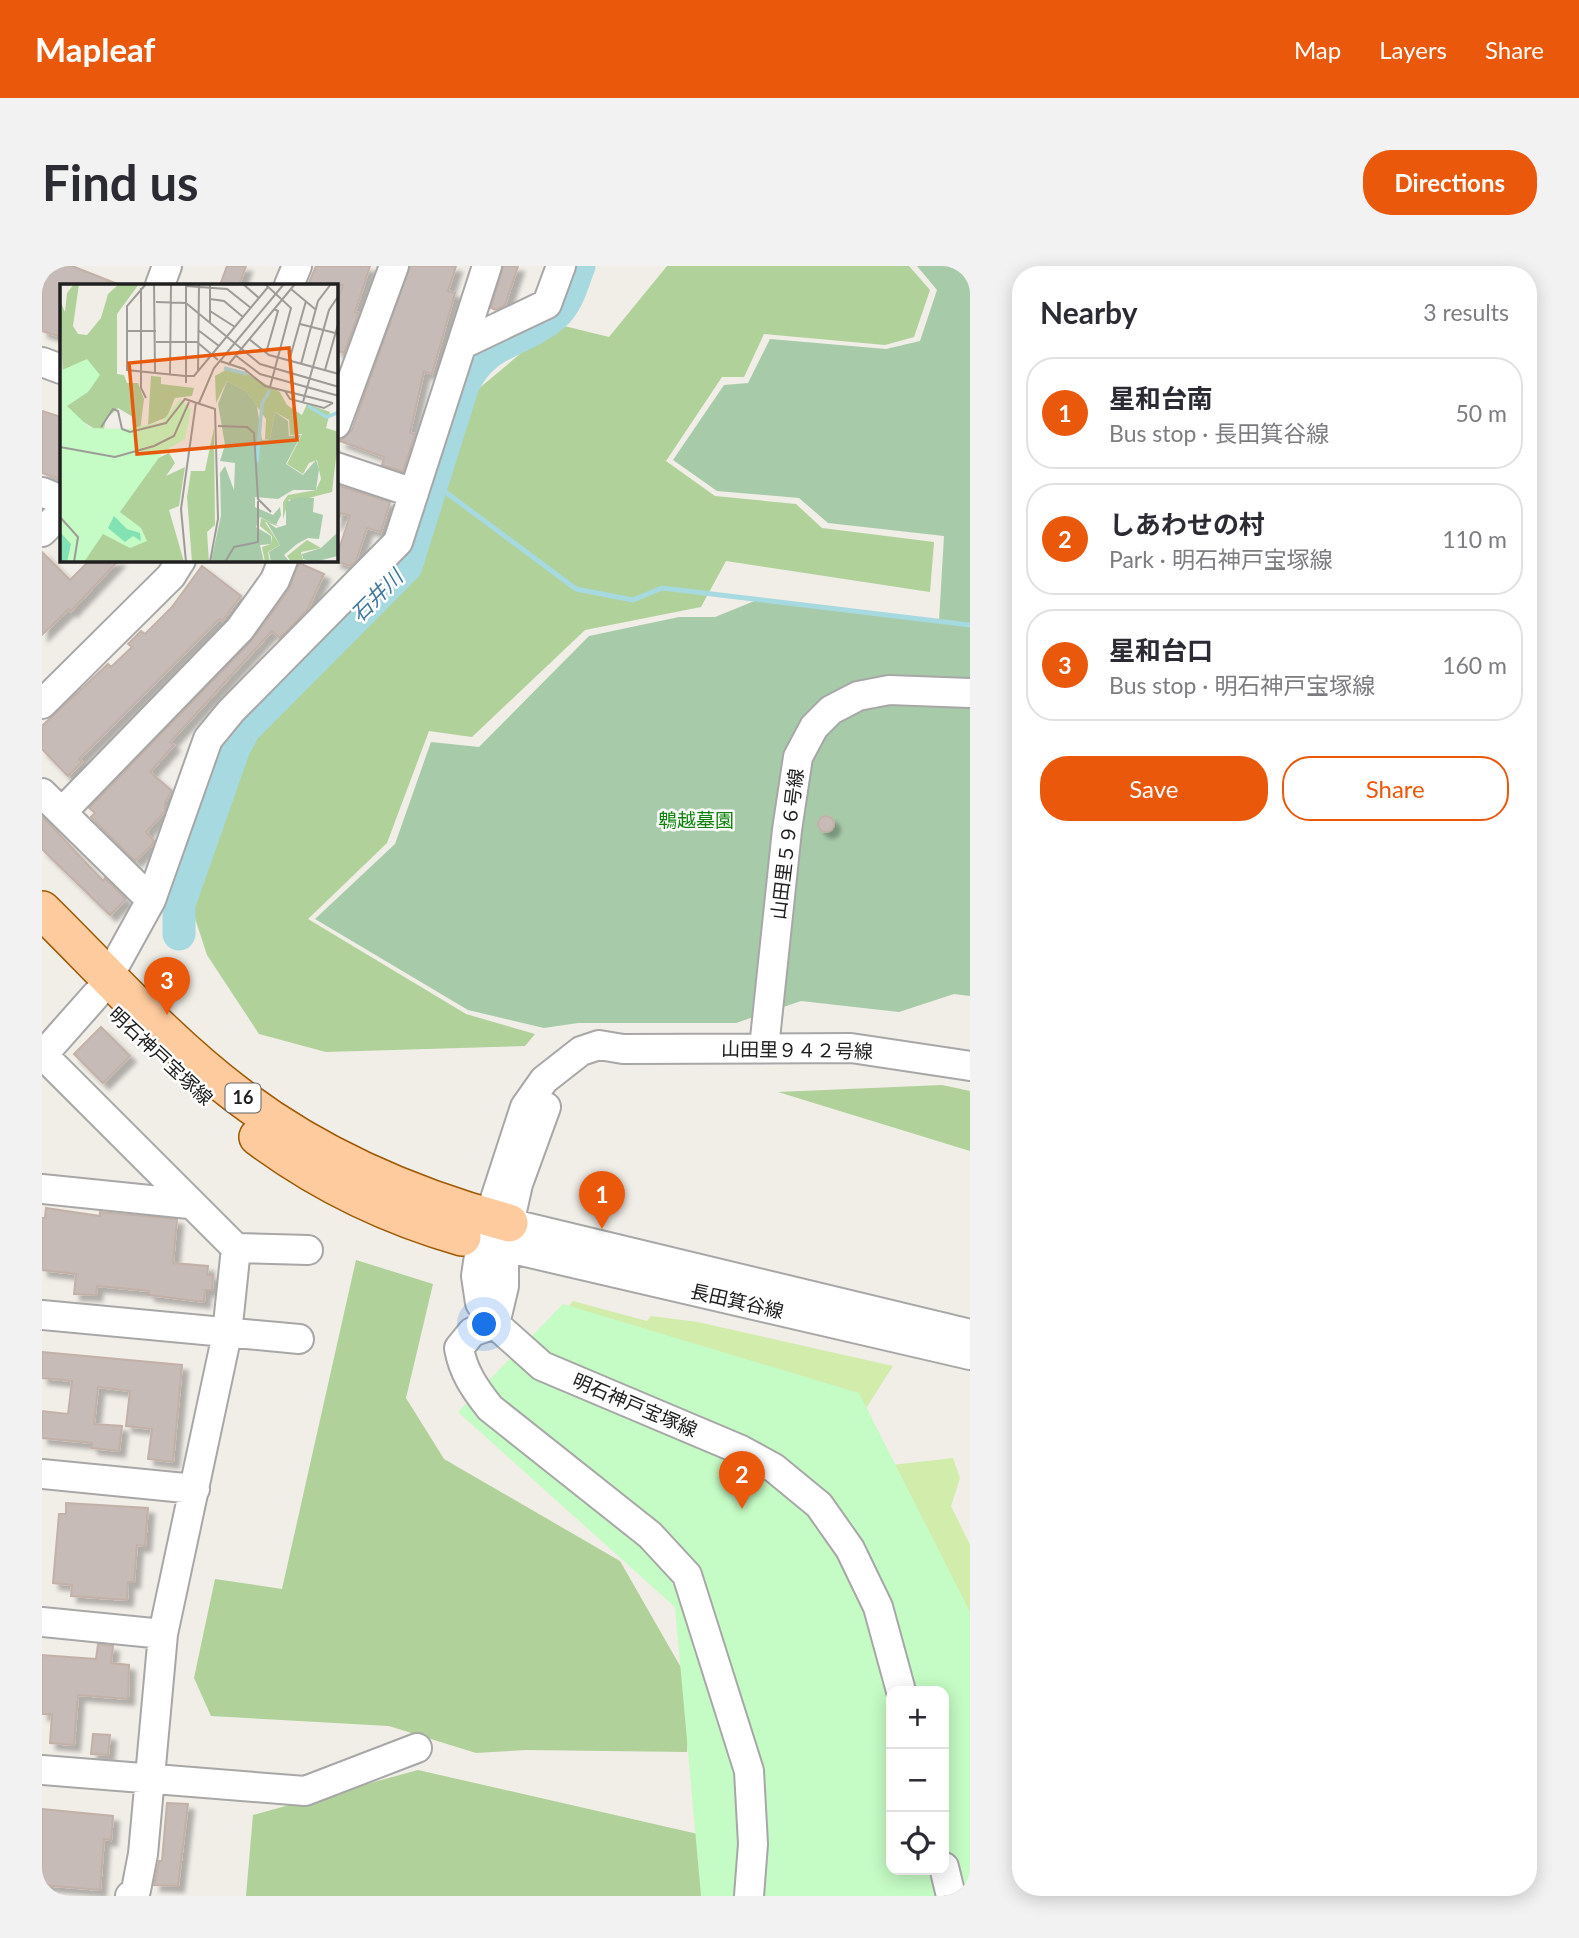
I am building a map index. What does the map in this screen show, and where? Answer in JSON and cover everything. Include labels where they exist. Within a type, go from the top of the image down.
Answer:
[{"type":"main road","name":"明石神戸宝塚線","points":[[42,910],[157,1056],[222,1111],[277,1152],[329,1184],[380,1210],[496,1232]]},
{"type":"main road","name":"明石神戸宝塚線","points":[[42,942],[102,986]]},
{"type":"street","points":[[289,284],[297,266]]},
{"type":"street","points":[[338,419],[394,266]]},
{"type":"street","points":[[308,1250],[236,1248],[42,1055],[102,986],[151,900],[208,739],[231,711],[398,542],[487,266]]},
{"type":"street","points":[[463,344],[547,304],[561,266]]},
{"type":"street","points":[[42,362],[60,369]]},
{"type":"street","points":[[338,468],[414,493]]},
{"type":"street","points":[[42,492],[60,499]]},
{"type":"street","points":[[42,532],[60,514]]},
{"type":"street","points":[[42,704],[171,576],[180,562]]},
{"type":"street","points":[[62,813],[240,629],[275,580],[282,562]]},
{"type":"street","name":"山田里５９６号線","points":[[764,1048],[798,757],[814,727],[831,710],[858,696],[889,690],[970,693]]},
{"type":"street","points":[[42,793],[151,900]]},
{"type":"street","name":"山田里９４２号線","points":[[496,1232],[526,1107],[544,1080],[581,1051],[599,1045],[623,1049],[851,1048],[970,1066]]},
{"type":"street","points":[[42,1189],[189,1204]]},
{"type":"street","name":"明石神戸宝塚線","points":[[496,1232],[476,1276],[480,1303],[495,1324],[542,1366],[741,1450],[774,1468],[819,1505],[850,1549],[878,1607],[900,1686]]},
{"type":"street","name":"長田箕谷線","points":[[496,1232],[970,1334]]},
{"type":"street","name":"長田箕谷線","points":[[496,1232],[970,1355]]},
{"type":"street","points":[[130,1896],[136,1890],[143,1854],[152,1780],[163,1634],[227,1334],[236,1248]]},
{"type":"street","points":[[42,1315],[299,1339]]},
{"type":"street","points":[[495,1324],[472,1332],[459,1348],[466,1374],[490,1408],[650,1535],[687,1575],[749,1772],[753,1844],[749,1896]]},
{"type":"street","points":[[42,1474],[195,1489]]},
{"type":"street","points":[[42,1622],[163,1634]]},
{"type":"street","points":[[42,1770],[305,1791],[417,1748]]},
{"type":"street","points":[[946,1875],[951,1896]]},
{"type":"green space","points":[[667,266],[909,266],[930,290],[914,337],[885,345],[764,334],[744,377],[722,377],[666,461],[715,496],[796,504],[822,528],[934,542],[930,592],[726,561],[701,607],[585,630],[472,737],[429,731],[387,843],[308,919],[466,1014],[535,1034],[525,1046],[326,1052],[259,1034],[207,955],[192,909],[242,738],[410,567],[471,395],[556,324],[609,337]]},
{"type":"green space","name":"鵯越墓園","points":[[917,266],[970,266],[970,996],[954,994],[899,1012],[801,1001],[736,1023],[578,1023],[544,1028],[468,1010],[315,919],[395,844],[431,742],[479,747],[589,636],[679,617],[715,617],[757,600],[939,621],[944,536],[828,523],[799,498],[717,491],[673,460],[724,385],[748,383],[770,339],[886,349],[920,341],[937,290]]},
{"type":"green space","points":[[942,1085],[970,1091],[970,1151],[778,1092]]},
{"type":"green space","points":[[356,1260],[433,1284],[406,1398],[444,1459],[620,1561],[691,1685],[687,1752],[526,1750],[476,1753],[389,1726],[211,1716],[194,1678],[215,1579],[282,1589]]},
{"type":"green space","points":[[573,1301],[647,1321],[651,1316],[698,1322],[893,1366],[854,1427],[883,1466],[953,1458],[960,1478],[951,1506],[970,1545],[970,1724],[949,1697],[949,1686],[939,1686],[553,1328]]},
{"type":"green space","points":[[563,1304],[859,1393],[970,1612],[970,1896],[701,1896],[675,1607],[458,1412]]},
{"type":"green space","points":[[418,1770],[737,1843],[733,1896],[246,1896],[253,1815]]},
{"type":"building","points":[[42,266],[72,266],[117,284],[60,284],[60,337],[42,331]]},
{"type":"building","points":[[227,266],[246,266],[239,284],[220,284]]},
{"type":"building","points":[[316,266],[370,266],[355,312],[359,313],[344,353],[338,351],[338,299],[343,285],[308,284]]},
{"type":"building","points":[[410,266],[456,266],[448,291],[455,293],[432,374],[424,371],[410,433],[415,434],[403,472],[382,465],[384,457],[340,441],[352,430]]},
{"type":"building","points":[[503,266],[518,266],[505,305],[496,310],[491,308]]},
{"type":"building","points":[[42,411],[60,417],[60,479],[42,473]]},
{"type":"building","points":[[338,486],[390,502],[381,532],[367,528],[356,561],[350,566],[338,562],[338,552],[350,516],[341,513],[338,520]]},
{"type":"building","points":[[42,552],[70,580],[88,562],[117,562],[71,611],[69,609],[42,635]]},
{"type":"building","points":[[299,563],[324,574],[308,609],[280,638],[272,631],[170,742],[174,745],[150,772],[172,791],[165,802],[165,811],[146,832],[154,841],[153,844],[135,861],[91,817],[95,813],[89,808],[252,640],[289,589]]},
{"type":"building","points":[[202,566],[241,596],[222,621],[219,619],[79,759],[82,762],[68,776],[42,749],[42,726],[108,664],[111,667],[132,647],[128,644],[141,631],[145,634],[172,607]]},
{"type":"building","points":[[42,816],[103,881],[105,878],[126,899],[110,915],[42,849]]},
{"type":"building","points":[[823,816],[829,816],[834,824],[832,830],[823,832],[818,827],[818,821]]},
{"type":"building","points":[[101,1027],[130,1056],[103,1083],[74,1054]]},
{"type":"building","points":[[46,1208],[100,1216],[100,1212],[177,1219],[173,1263],[208,1266],[207,1275],[213,1275],[212,1290],[205,1290],[204,1302],[149,1295],[149,1291],[97,1286],[96,1295],[74,1294],[76,1274],[42,1270],[42,1218],[45,1218]]},
{"type":"building","points":[[42,1352],[182,1365],[173,1462],[148,1459],[152,1429],[126,1426],[130,1391],[98,1387],[94,1424],[122,1426],[119,1451],[92,1448],[92,1443],[42,1438],[42,1411],[68,1414],[72,1381],[42,1378]]},
{"type":"building","points":[[66,1503],[148,1508],[145,1546],[137,1545],[134,1582],[128,1582],[127,1600],[71,1596],[72,1585],[53,1583],[59,1514],[66,1514]]},
{"type":"building","points":[[98,1644],[113,1646],[111,1663],[129,1665],[128,1699],[78,1695],[74,1745],[50,1743],[52,1714],[42,1714],[42,1655],[96,1659]]},
{"type":"building","points":[[93,1734],[110,1735],[108,1755],[91,1754]]},
{"type":"building","points":[[167,1803],[188,1804],[178,1886],[154,1885],[159,1861],[162,1861]]},
{"type":"building","points":[[42,1809],[113,1816],[111,1840],[104,1839],[100,1890],[42,1885]]},
{"type":"waterway","name":"石井川","points":[[179,934],[179,904],[234,748],[244,729],[406,566],[463,385],[482,358],[541,324],[559,310],[579,266]]},
{"type":"waterway","points":[[432,482],[576,589],[633,600],[662,588],[970,625]]},
{"type":"place","name":"星和台口","points":[[167,1015]]},
{"type":"place","name":"星和台南","points":[[602,1229]]},
{"type":"place","name":"しあわせの村","points":[[742,1509]]}]
